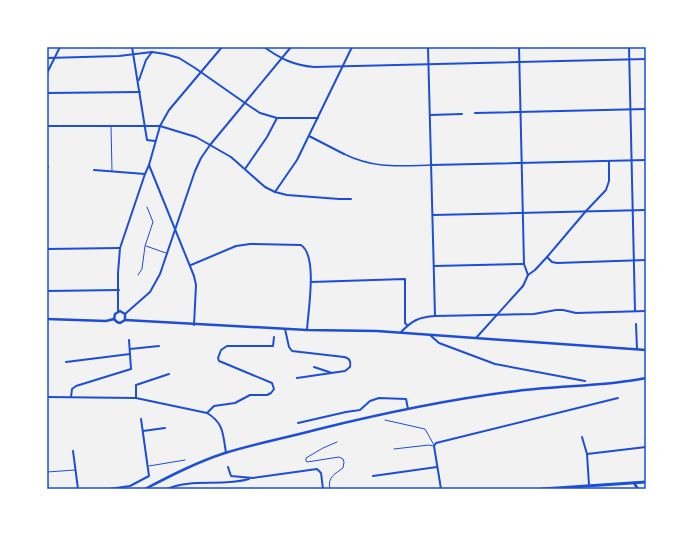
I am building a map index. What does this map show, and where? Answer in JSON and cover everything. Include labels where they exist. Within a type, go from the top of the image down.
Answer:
[{"type":"main road","points":[[542,489],[597,484],[646,482]]},
{"type":"street","points":[[47,73],[60,47]]},
{"type":"street","points":[[132,47],[148,140],[155,141]]},
{"type":"street","points":[[114,319],[114,315],[118,311],[118,273],[120,248],[149,165],[160,126],[168,110],[222,47]]},
{"type":"street","points":[[264,47],[282,59],[306,66],[343,67],[646,59]]},
{"type":"street","points":[[125,320],[125,314],[150,292],[160,274],[200,158],[291,47]]},
{"type":"street","points":[[275,192],[298,160],[352,47]]},
{"type":"street","points":[[428,47],[435,316]]},
{"type":"street","points":[[519,47],[524,264],[528,275]]},
{"type":"street","points":[[629,47],[635,311]]},
{"type":"street","points":[[47,58],[152,52],[166,54],[179,58],[260,113],[277,118],[318,118]]},
{"type":"street","points":[[138,81],[146,60],[152,52]]},
{"type":"street","points":[[47,93],[140,92]]},
{"type":"street","points":[[475,113],[646,109]]},
{"type":"street","points":[[430,115],[462,114]]},
{"type":"street","points":[[245,169],[267,138],[277,118]]},
{"type":"street","points":[[47,126],[160,126],[196,137],[210,144],[231,158],[265,187],[275,192],[287,195],[351,199]]},
{"type":"street","points":[[309,136],[344,154],[364,162],[389,166],[646,160]]},
{"type":"street","points":[[476,338],[496,314],[523,286],[528,275],[547,257],[608,186],[609,161]]},
{"type":"street","points":[[149,165],[191,265],[196,285],[194,324]]},
{"type":"street","points":[[94,170],[145,174]]},
{"type":"street","points":[[432,215],[646,210]]},
{"type":"street","points":[[191,265],[236,246],[301,245],[304,247],[311,269],[307,330]]},
{"type":"street","points":[[47,249],[120,248]]},
{"type":"street","points":[[547,257],[552,262],[557,263],[646,260]]},
{"type":"street","points":[[434,266],[524,264]]},
{"type":"street","points":[[311,282],[405,279],[405,323],[408,325]]},
{"type":"street","points":[[47,291],[119,290]]},
{"type":"street","points":[[401,332],[414,320],[423,317],[534,314],[556,310],[576,313],[646,311]]},
{"type":"street","points":[[118,311],[125,314]]},
{"type":"street","points":[[47,319],[106,321],[114,319]]},
{"type":"street","points":[[114,319],[120,323],[125,320],[307,330],[401,332],[646,350]]},
{"type":"street","points":[[636,324],[637,350]]},
{"type":"street","points":[[285,329],[289,348],[292,351],[344,357],[348,358],[350,363],[349,369],[346,371],[297,378]]},
{"type":"street","points":[[430,335],[439,343],[495,364],[585,382]]},
{"type":"street","points":[[207,413],[214,406],[235,403],[250,395],[267,395],[271,393],[274,389],[272,383],[219,361],[218,358],[221,350],[227,346],[273,346],[274,337]]},
{"type":"street","points":[[71,397],[72,389],[76,386],[131,369],[129,340]]},
{"type":"street","points":[[130,349],[158,346]]},
{"type":"street","points":[[66,362],[130,354]]},
{"type":"street","points":[[314,367],[332,373]]},
{"type":"street","points":[[136,398],[136,385],[169,374]]},
{"type":"street","points":[[145,489],[187,469],[226,453],[360,419],[512,391],[600,386],[646,378]]},
{"type":"street","points":[[47,397],[136,398],[207,413],[214,417],[221,426],[226,453]]},
{"type":"street","points":[[298,423],[360,410],[370,401],[382,397],[406,399],[408,409]]},
{"type":"street","points":[[441,489],[434,446],[436,443],[618,398]]},
{"type":"street","points":[[110,489],[125,488],[148,478],[149,474],[141,419]]},
{"type":"street","points":[[143,431],[164,428]]},
{"type":"street","points":[[582,438],[587,454],[589,485]]},
{"type":"street","points":[[587,454],[646,447]]},
{"type":"street","points":[[73,451],[78,489]]},
{"type":"street","points":[[228,467],[231,476],[253,478]]},
{"type":"street","points":[[373,476],[437,467]]},
{"type":"street","points":[[167,489],[177,484],[240,482],[253,478],[317,469],[321,473],[323,489]]},
{"type":"street","points":[[634,482],[638,489]]},
{"type":"street","points":[[597,484],[597,489]]},
{"type":"lane","points":[[111,126],[112,172]]},
{"type":"lane","points":[[138,275],[142,269],[145,246],[153,222],[147,207]]},
{"type":"lane","points":[[145,246],[168,253]]},
{"type":"lane","points":[[386,420],[425,429],[434,446]]},
{"type":"lane","points":[[330,489],[328,484],[329,479],[335,472],[343,468],[343,459],[339,458],[307,462],[306,458],[337,442]]},
{"type":"lane","points":[[394,449],[429,445],[434,446]]},
{"type":"lane","points":[[148,466],[185,460]]},
{"type":"lane","points":[[48,489],[48,472],[76,470]]}]
